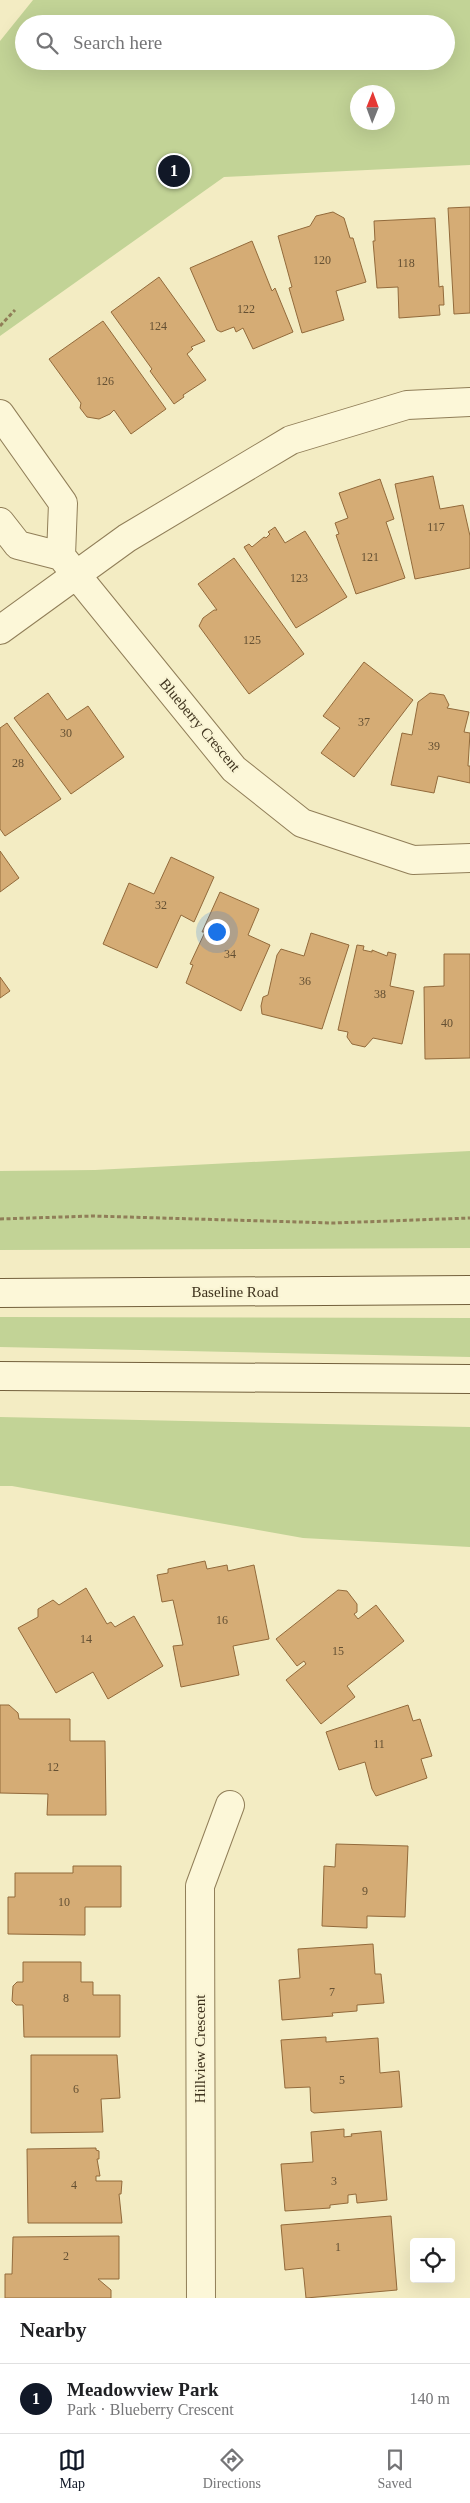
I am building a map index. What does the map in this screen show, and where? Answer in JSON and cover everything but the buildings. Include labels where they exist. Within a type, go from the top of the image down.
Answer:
[{"type":"street","points":[[0,630],[68,565],[127,538],[291,440],[407,406],[470,402]]},
{"type":"street","points":[[0,414],[63,503],[68,565]]},
{"type":"street","points":[[0,522],[18,545],[68,565]]},
{"type":"street","name":"Blueberry Crescent","points":[[68,565],[234,769],[302,823],[414,860],[470,858]]},
{"type":"street","name":"Baseline Road","points":[[0,1294],[470,1290]]},
{"type":"street","points":[[0,1376],[470,1378]]},
{"type":"street","name":"Hillview Crescent","points":[[201,2298],[200,1886],[230,1805]]},
{"type":"path","points":[[0,326],[16,310]]},
{"type":"path","points":[[0,1219],[93,1216],[333,1222],[470,1218]]},
{"type":"green space","points":[[33,0],[470,0],[470,165],[224,177],[0,336],[0,41],[15,22],[15,70],[455,70],[455,15],[21,15]]},
{"type":"green space","points":[[470,1151],[470,1248],[0,1250],[0,1171],[95,1170]]},
{"type":"green space","points":[[0,1317],[470,1318],[470,1357],[0,1347]]},
{"type":"green space","points":[[0,1417],[470,1427],[470,1547],[303,1538],[12,1486],[0,1486]]},
{"type":"place","name":"Meadowview Park","points":[[174,171]]}]
